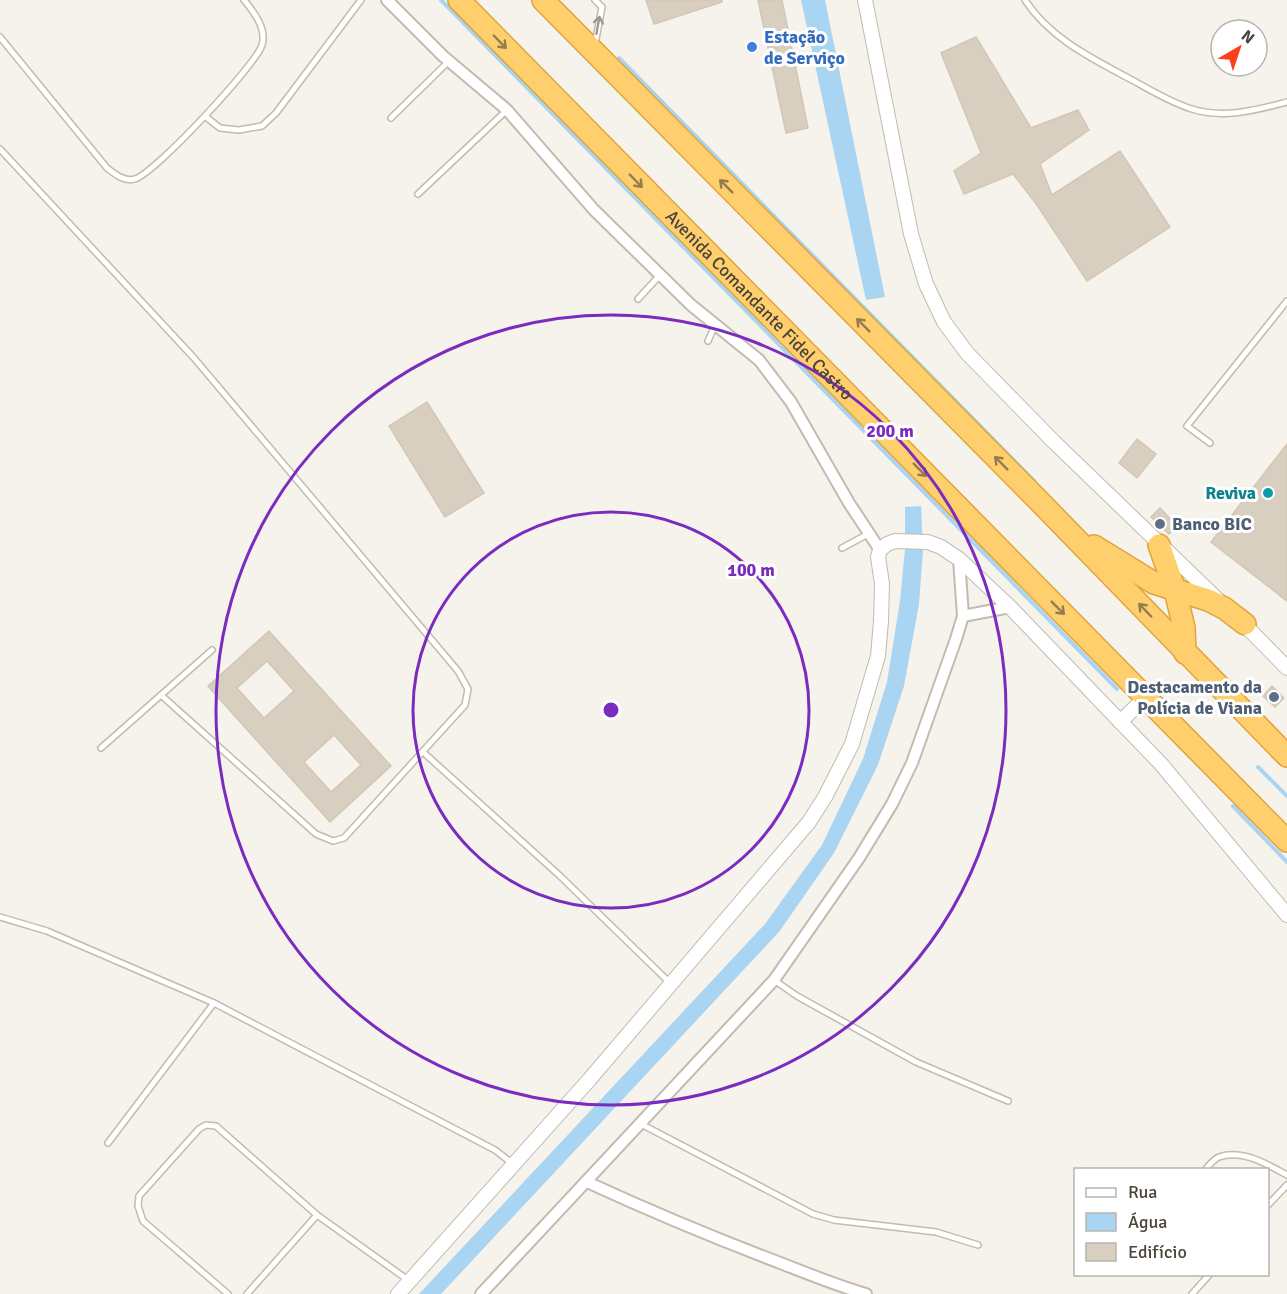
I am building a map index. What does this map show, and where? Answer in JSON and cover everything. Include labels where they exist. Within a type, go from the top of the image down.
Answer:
[{"type":"highway","name":"Avenida Comandante Fidel Castro","points":[[459,0],[1287,841]]},
{"type":"highway","points":[[543,0],[1042,504],[1287,756]]},
{"type":"highway","points":[[1042,504],[1087,541],[1134,573],[1154,584],[1208,600],[1224,608],[1245,624]]},
{"type":"highway","points":[[1159,545],[1175,590],[1184,628],[1185,652]]},
{"type":"highway","points":[[1184,628],[1188,619],[1199,608],[1214,606],[1224,608]]},
{"type":"street","points":[[387,0],[449,62],[507,110],[594,210],[691,306],[759,360],[791,402],[868,534],[880,550]]},
{"type":"street","points":[[865,0],[912,234],[926,284],[944,322],[967,353],[1159,545],[1245,624],[1287,668]]},
{"type":"street","points":[[398,1294],[514,1165],[809,822],[842,767],[852,744],[878,656],[882,584],[878,557],[880,550],[887,544],[895,541],[928,542],[959,559],[1010,607],[1161,764],[1287,915]]},
{"type":"street","points":[[481,1294],[774,980],[860,858],[892,804],[912,763],[963,615],[959,559]]},
{"type":"street","points":[[963,615],[1010,607]]},
{"type":"street","points":[[1120,722],[1146,697]]},
{"type":"street","points":[[587,1182],[723,1242],[866,1294]]},
{"type":"lane","points":[[0,37],[107,168],[120,178],[134,180],[148,172],[206,117],[262,46],[263,30],[244,0]]},
{"type":"lane","points":[[206,117],[220,128],[239,130],[262,126],[276,113],[361,0]]},
{"type":"lane","points":[[593,51],[602,7],[596,0]]},
{"type":"lane","points":[[1025,0],[1032,12],[1076,50],[1149,89],[1193,109],[1221,113],[1248,112],[1287,102]]},
{"type":"lane","points":[[391,117],[449,62]]},
{"type":"lane","points":[[418,194],[507,110]]},
{"type":"lane","points":[[0,149],[194,358],[458,671],[468,689],[465,705],[344,838],[333,841],[316,834],[161,695]]},
{"type":"lane","points":[[638,299],[660,275]]},
{"type":"lane","points":[[1209,443],[1187,426],[1287,301]]},
{"type":"lane","points":[[708,341],[715,325]]},
{"type":"lane","points":[[842,548],[868,534]]},
{"type":"lane","points":[[101,748],[212,650]]},
{"type":"lane","points":[[423,752],[559,875],[671,984]]},
{"type":"lane","points":[[0,917],[47,931],[214,1003],[495,1150],[514,1165]]},
{"type":"lane","points":[[774,980],[797,996],[916,1062],[1008,1101]]},
{"type":"lane","points":[[108,1143],[214,1003]]},
{"type":"lane","points":[[641,1124],[813,1214],[834,1220],[936,1232],[978,1245]]},
{"type":"lane","points":[[228,1294],[143,1221],[138,1206],[139,1196],[199,1129],[206,1125],[216,1126],[317,1215],[410,1281]]},
{"type":"lane","points":[[1207,1168],[1217,1157],[1236,1154],[1261,1161],[1287,1175]]},
{"type":"lane","points":[[1269,1204],[1287,1185]]},
{"type":"lane","points":[[247,1294],[317,1215]]},
{"type":"lane","points":[[1192,1294],[1209,1276]]},
{"type":"water","points":[[801,0],[825,0],[885,297],[866,300]]},
{"type":"water","points":[[921,506],[923,550],[919,604],[904,686],[878,765],[834,853],[779,932],[441,1294],[419,1294],[765,924],[822,845],[863,759],[887,682],[900,601],[905,549],[905,507]]},
{"type":"building","points":[[646,0],[722,0],[722,2],[654,24]]},
{"type":"building","points":[[758,0],[782,0],[808,128],[786,133]]},
{"type":"building","points":[[976,37],[1031,128],[1078,110],[1089,130],[1040,164],[1052,195],[1120,151],[1170,227],[1087,281],[1037,205],[1013,174],[964,194],[954,171],[981,153],[941,53]]},
{"type":"building","points":[[427,402],[484,493],[445,517],[389,426]]},
{"type":"building","points":[[1137,439],[1156,454],[1137,478],[1119,463]]},
{"type":"building","name":"Reviva","points":[[1287,444],[1287,601],[1211,542]]},
{"type":"building","points":[[1160,508],[1177,526],[1169,534],[1151,517]]},
{"type":"building","points":[[269,631],[391,766],[330,822],[208,686]],"holes":[[[267,661],[294,691],[264,718],[237,688]],[[334,735],[361,765],[331,792],[304,762]]]},
{"type":"building","name":"Destacamento da Polícia de Viana","points":[[1272,686],[1284,698],[1275,707],[1263,696]]},
{"type":"waterway","points":[[441,0],[1117,689]]},
{"type":"waterway","points":[[619,58],[1035,482]]},
{"type":"waterway","points":[[1258,767],[1287,796]]},
{"type":"waterway","points":[[1233,806],[1287,862]]},
{"type":"place","name":"Estação de Serviço","points":[[752,47]]},
{"type":"place","name":"Reviva","points":[[1268,493]]},
{"type":"place","name":"Banco BIC","points":[[1160,524]]},
{"type":"place","name":"Destacamento da Polícia de Viana","points":[[1274,697]]}]
